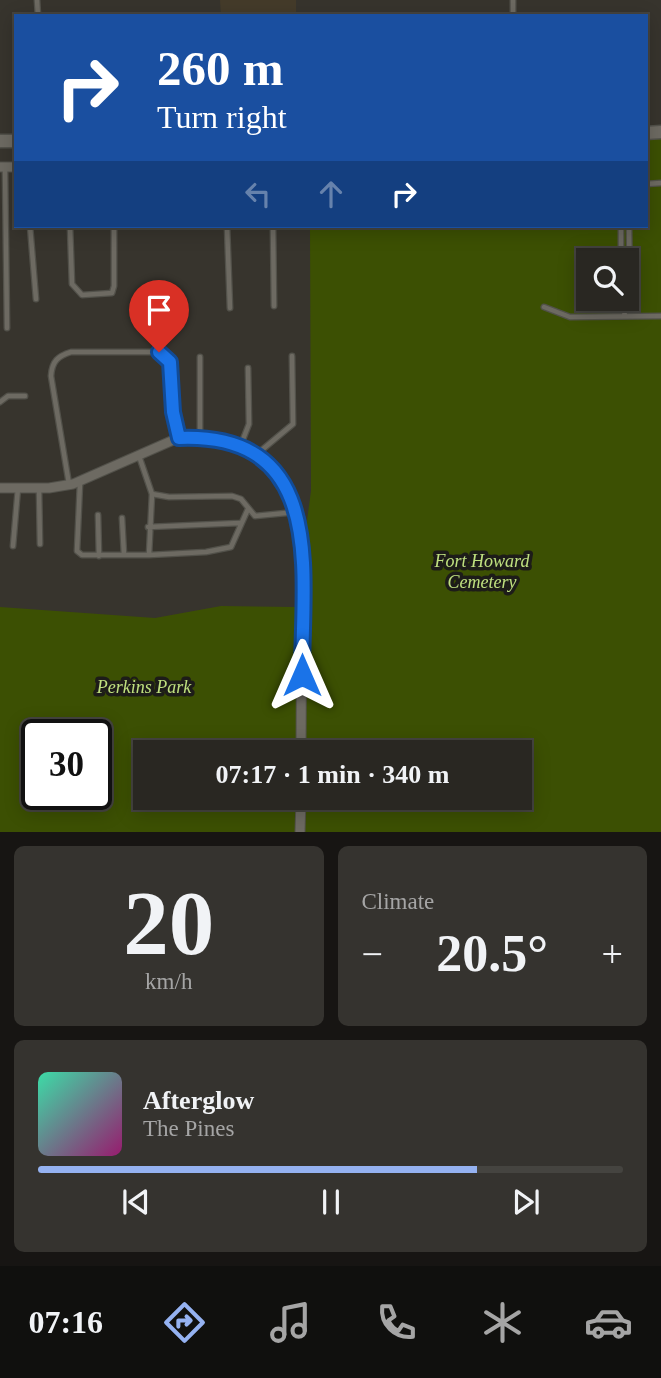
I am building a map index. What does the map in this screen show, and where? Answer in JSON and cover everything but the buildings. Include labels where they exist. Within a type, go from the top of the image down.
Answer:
[{"type":"street","points":[[0,488],[39,488],[80,482],[179,438],[200,437],[240,447],[256,455],[275,472],[291,494],[298,512],[302,556],[301,740]]},
{"type":"street","points":[[300,832],[301,810]]},
{"type":"lane","points":[[2,167],[6,328]]},
{"type":"lane","points":[[30,228],[36,299]]},
{"type":"lane","points":[[70,228],[72,284],[82,295],[112,293],[114,228]]},
{"type":"lane","points":[[227,228],[230,308]]},
{"type":"lane","points":[[273,228],[274,306]]},
{"type":"lane","points":[[621,228],[621,248]]},
{"type":"lane","points":[[629,228],[629,248]]},
{"type":"lane","points":[[544,307],[570,317],[661,316]]},
{"type":"lane","points":[[624,311],[625,316]]},
{"type":"lane","points":[[69,485],[65,444],[51,376],[55,360],[61,355],[71,352],[147,352],[166,356],[172,373],[173,412],[179,438]]},
{"type":"lane","points":[[200,356],[200,437]]},
{"type":"lane","points":[[256,455],[293,424],[292,356]]},
{"type":"lane","points":[[240,447],[249,424],[248,368]]},
{"type":"lane","points":[[0,402],[8,396],[25,396]]},
{"type":"lane","points":[[139,455],[152,494],[148,527],[149,555]]},
{"type":"lane","points":[[80,482],[77,551],[82,555],[149,555],[225,550],[231,547],[248,509]]},
{"type":"lane","points":[[13,546],[18,488]]},
{"type":"lane","points":[[39,488],[40,544]]},
{"type":"lane","points":[[152,494],[169,497],[232,496],[241,499],[256,516],[298,512]]},
{"type":"lane","points":[[98,514],[99,556]]},
{"type":"lane","points":[[122,518],[124,555]]},
{"type":"lane","points":[[148,527],[240,523]]},
{"type":"shaded area","points":[[220,0],[296,0],[296,14],[221,14]]},
{"type":"green space","name":"Fort Howard Cemetery","points":[[661,132],[661,832],[0,832],[0,607],[155,618],[221,606],[295,607],[295,622],[302,623],[302,557],[311,491],[310,228],[648,228],[648,133]]},
{"type":"route","points":[[159,352],[170,362],[173,412],[179,438],[200,437],[253,452],[275,472],[291,494],[300,518],[302,675]]},
{"type":"park label","name":"Perkins Park","points":[[144,687]]}]
